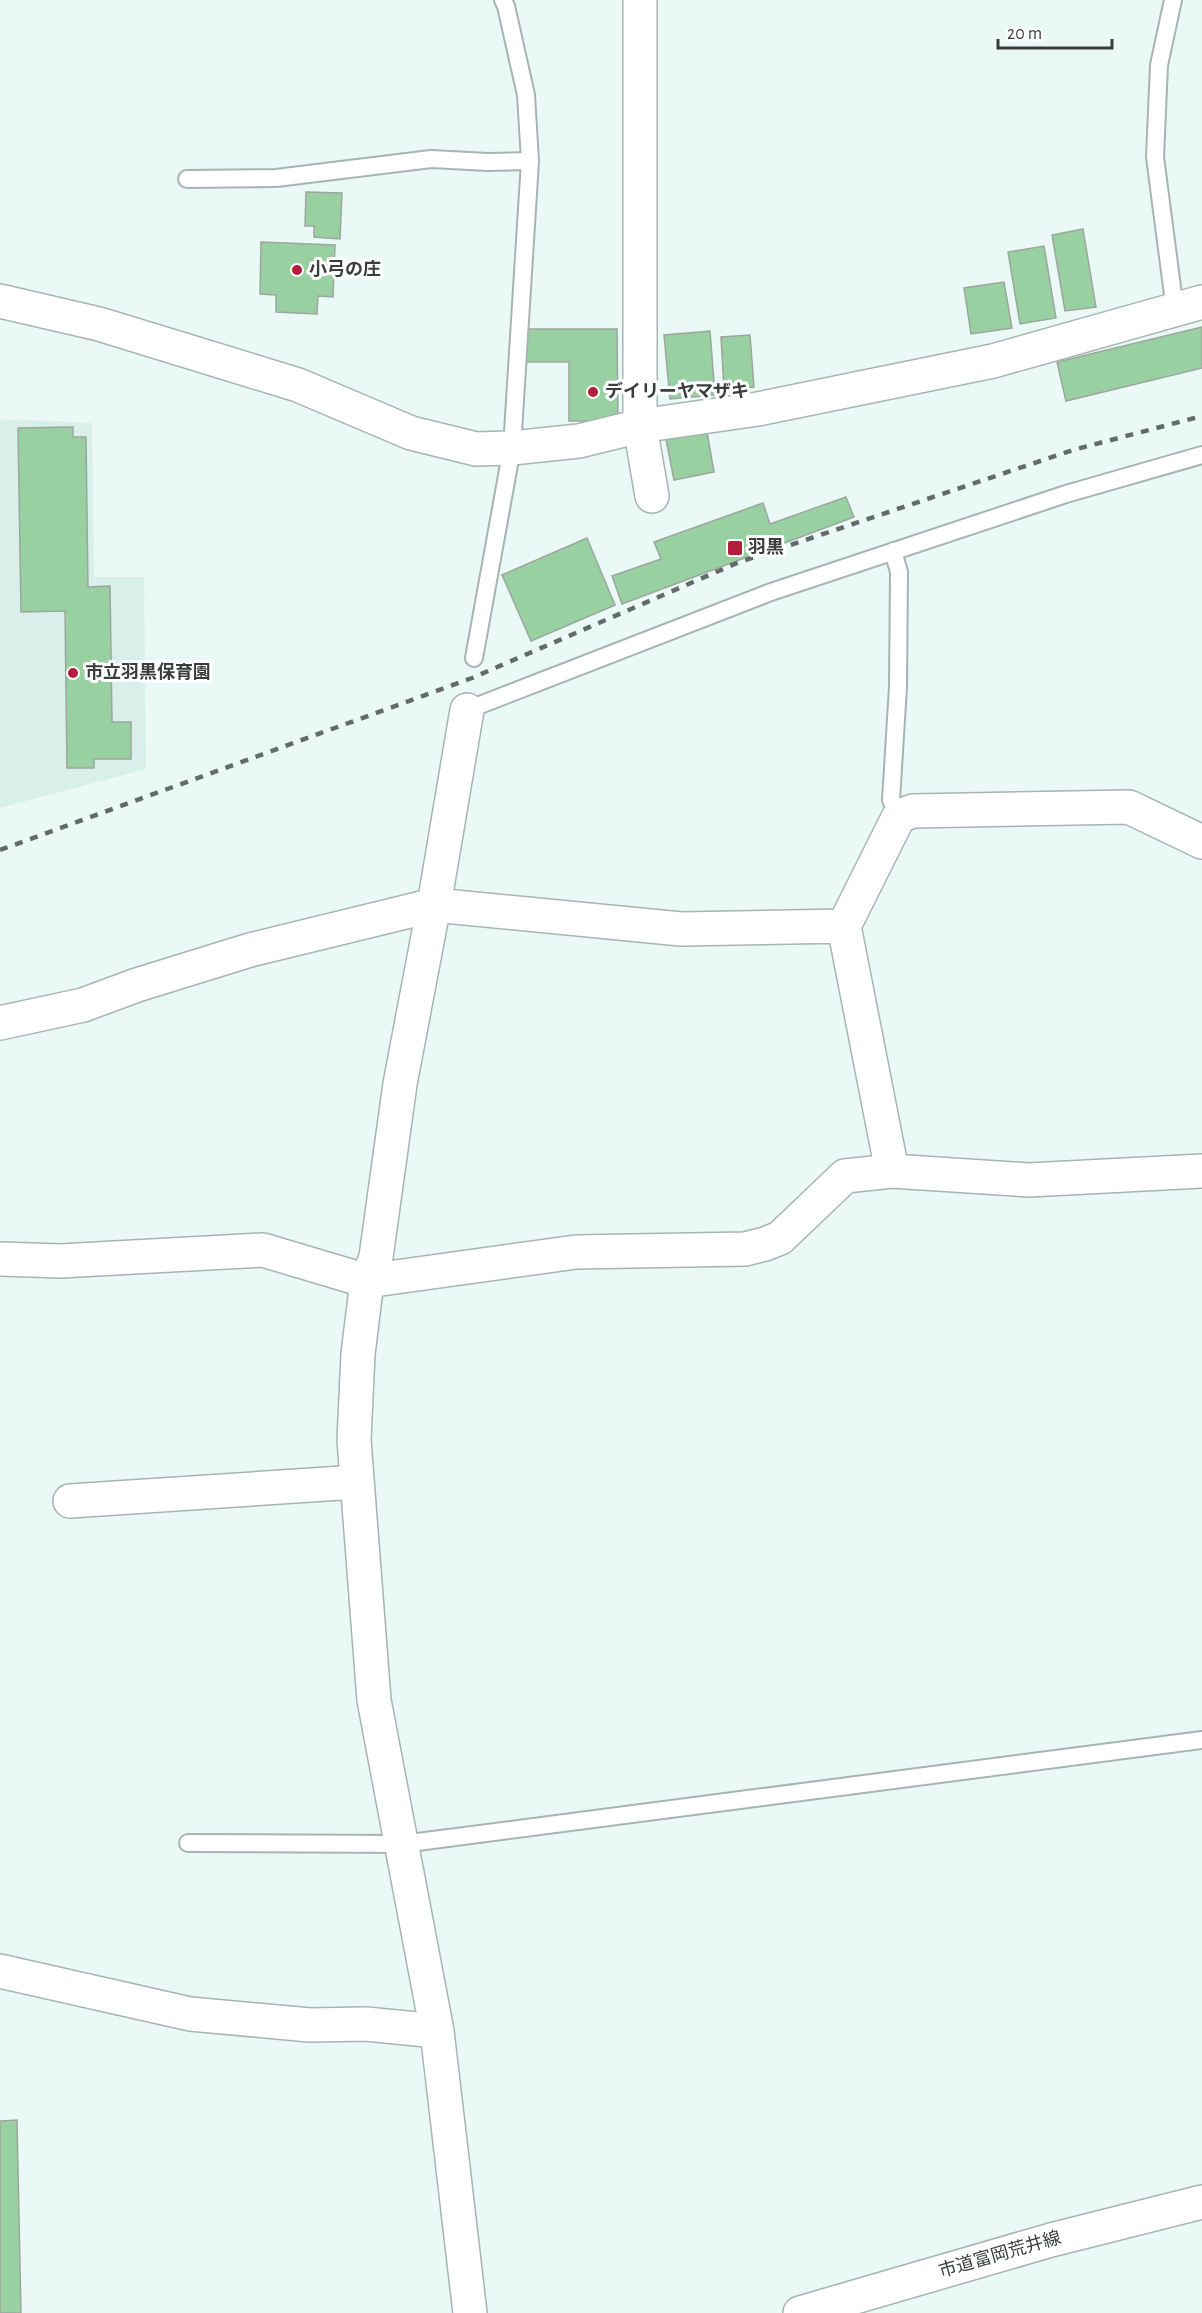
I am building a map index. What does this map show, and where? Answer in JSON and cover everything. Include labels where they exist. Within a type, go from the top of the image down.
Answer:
[{"type":"street","points":[[640,0],[640,426],[652,495]]},
{"type":"street","points":[[0,301],[99,324],[298,385],[411,433],[477,449],[579,441],[640,426],[758,409],[993,361],[1188,306]]},
{"type":"street","points":[[467,710],[434,905],[400,1084],[376,1257],[367,1281],[358,1354],[354,1440],[374,1700],[437,2031],[470,2313]]},
{"type":"street","points":[[892,1171],[844,926],[899,816],[913,811],[1129,807],[1202,842]]},
{"type":"street","points":[[0,1023],[83,1005],[137,985],[250,950],[434,905],[681,929],[844,926]]},
{"type":"street","points":[[0,1259],[60,1261],[263,1250],[367,1281],[576,1252],[745,1249],[780,1238],[845,1176],[892,1171],[1029,1180],[1202,1171]]},
{"type":"street","points":[[70,1501],[357,1482]]},
{"type":"street","points":[[0,1971],[190,2014],[310,2025],[366,2024],[437,2031]]},
{"type":"street","name":"市道富岡荒井線","points":[[800,2313],[1051,2240],[1202,2202]]},
{"type":"lane","points":[[474,658],[512,448],[530,161],[526,95],[507,6],[503,0]]},
{"type":"lane","points":[[1173,0],[1159,65],[1155,157],[1188,306]]},
{"type":"lane","points":[[187,179],[276,178],[431,159],[488,162],[530,161]]},
{"type":"lane","points":[[467,710],[771,592],[1066,494],[1202,455]]},
{"type":"lane","points":[[893,552],[899,572],[898,687],[891,800],[899,816]]},
{"type":"lane","points":[[188,1844],[402,1844],[1202,1740]]},
{"type":"shaded area","name":"市立羽黒保育園","points":[[0,419],[92,423],[94,577],[144,577],[146,769],[0,808]]},
{"type":"building","points":[[306,192],[342,193],[340,239],[314,237],[314,226],[305,226]]},
{"type":"building","points":[[1083,229],[1096,307],[1065,311],[1052,235]]},
{"type":"building","name":"小弓の庄","points":[[261,242],[335,245],[333,297],[318,296],[317,314],[276,312],[276,295],[260,294]]},
{"type":"building","points":[[1044,246],[1056,318],[1020,324],[1008,252]]},
{"type":"building","points":[[1004,282],[1012,328],[971,334],[964,288]]},
{"type":"building","points":[[1202,327],[1202,368],[1066,401],[1057,362]]},
{"type":"building","name":"デイリーヤマザキ","points":[[524,329],[617,329],[618,421],[569,421],[569,362],[524,362]]},
{"type":"building","points":[[710,331],[715,395],[670,399],[664,335]]},
{"type":"building","points":[[750,335],[754,387],[724,389],[721,337]]},
{"type":"building","points":[[73,427],[73,437],[86,437],[88,587],[110,586],[112,722],[131,722],[131,759],[94,759],[94,768],[67,768],[65,611],[21,612],[18,428]]},
{"type":"building","points":[[707,432],[714,472],[674,480],[666,439]]},
{"type":"building","points":[[846,497],[854,517],[622,604],[612,576],[661,559],[654,542],[763,503],[770,524]]},
{"type":"building","points":[[587,538],[615,605],[531,641],[502,575]]},
{"type":"building","points":[[17,2120],[21,2313],[0,2313],[0,2121]]},
{"type":"railway","points":[[0,850],[472,678],[737,563],[1073,450],[1202,416]]},
{"type":"place","name":"小弓の庄","points":[[297,270]]},
{"type":"place","name":"デイリーヤマザキ","points":[[593,392]]},
{"type":"place","name":"羽黒","points":[[735,548]]},
{"type":"place","name":"市立羽黒保育園","points":[[73,673]]}]
